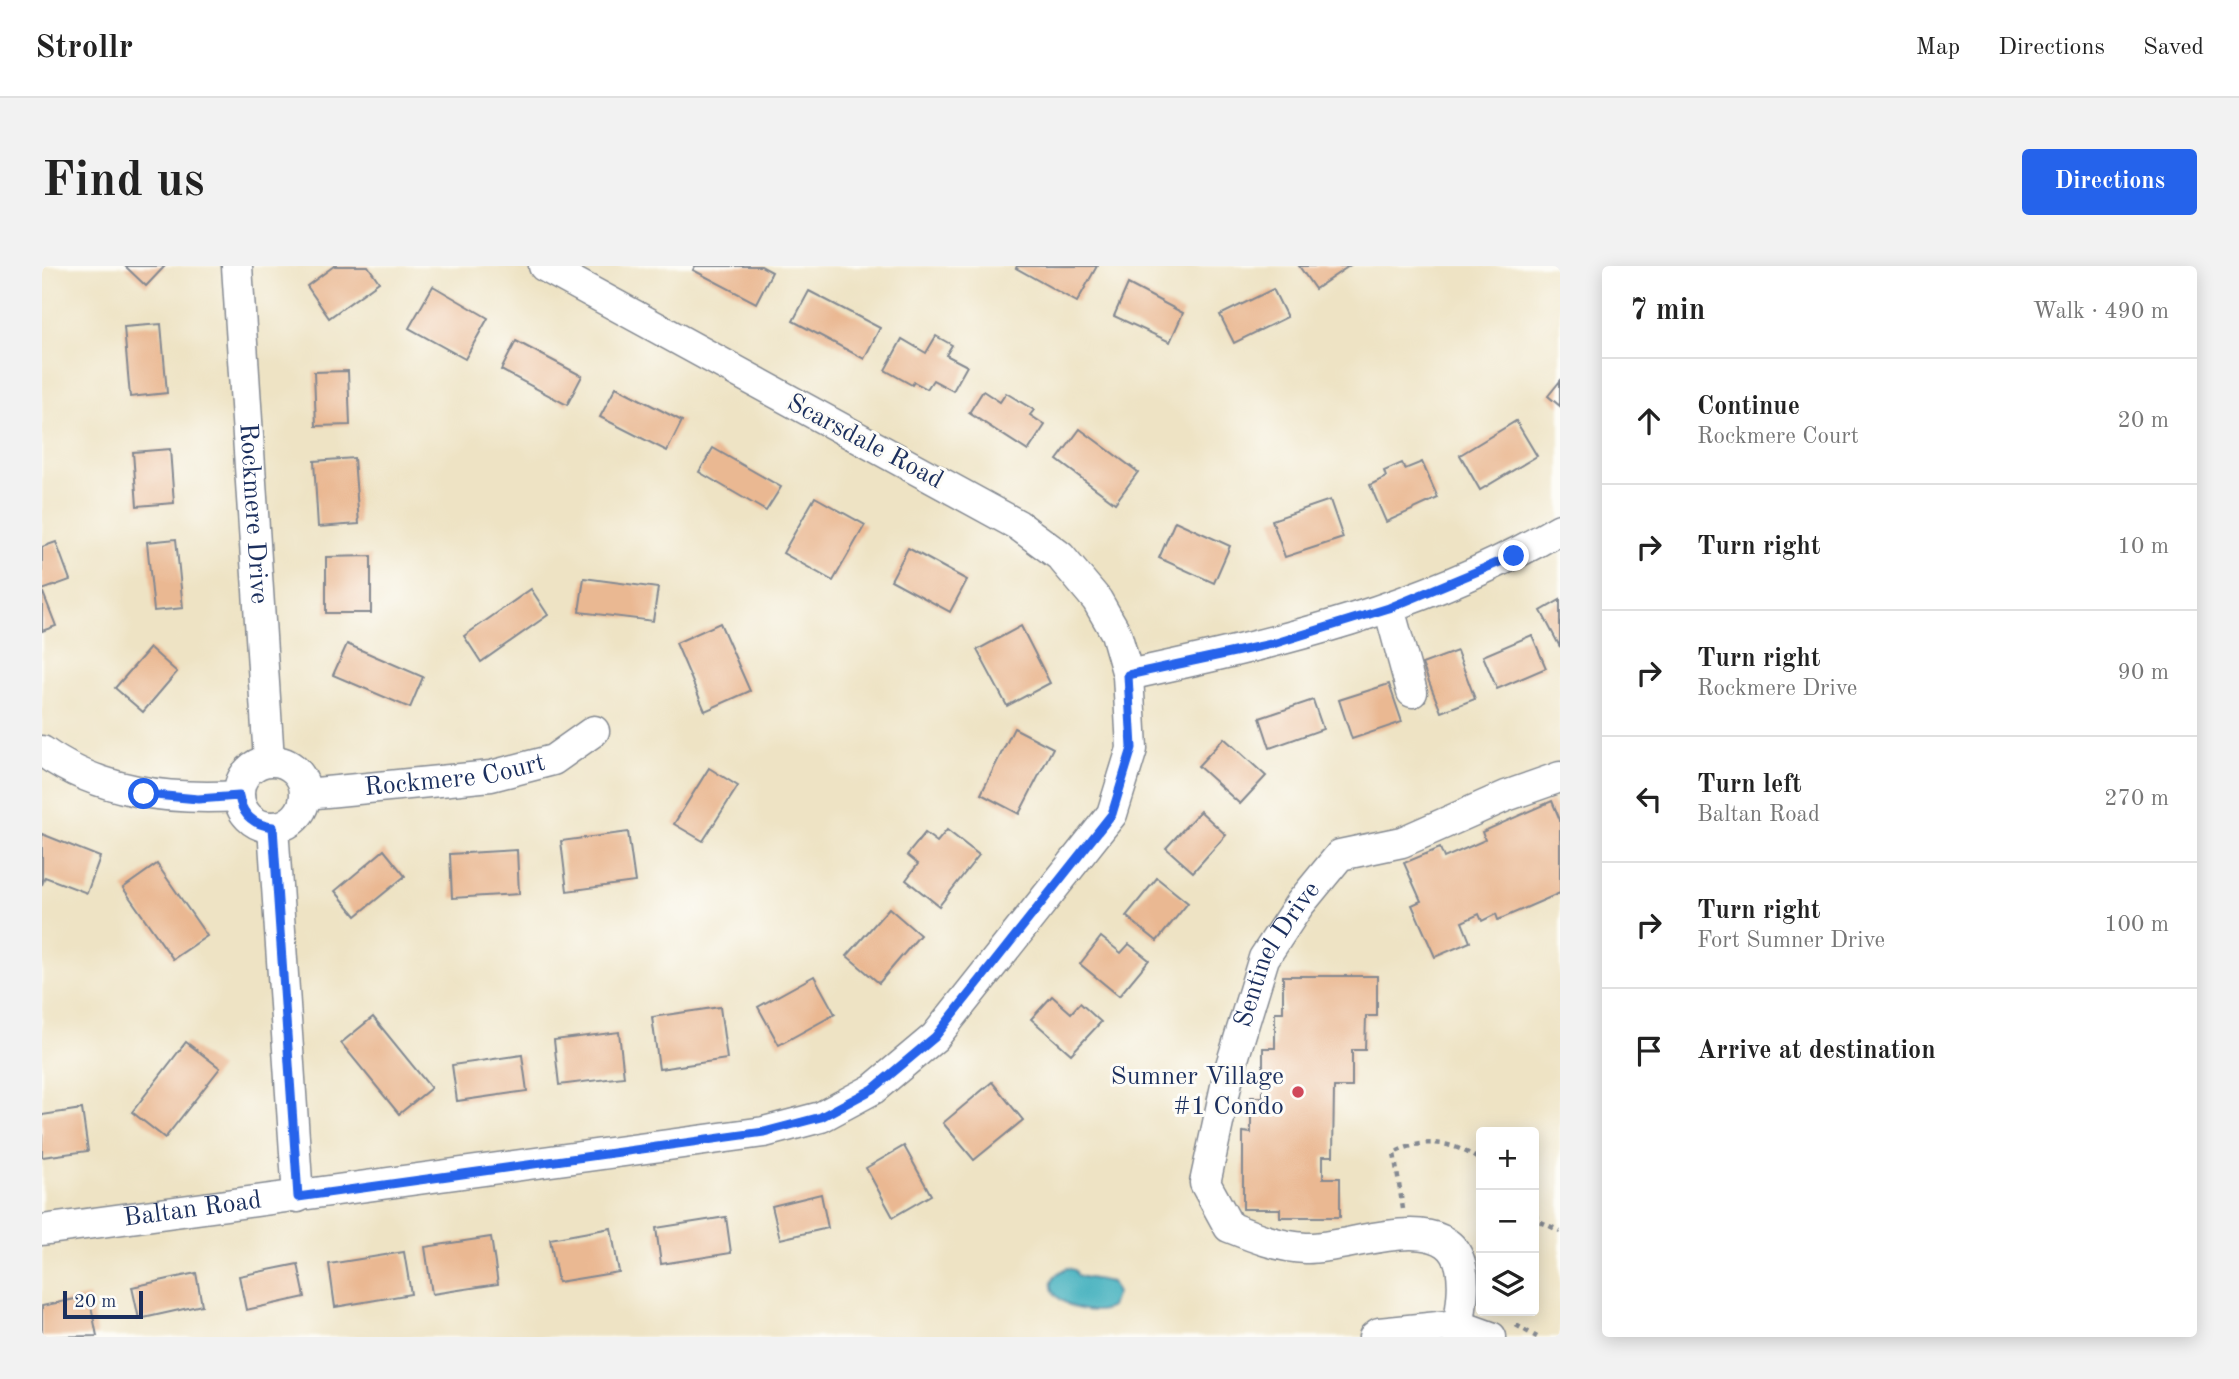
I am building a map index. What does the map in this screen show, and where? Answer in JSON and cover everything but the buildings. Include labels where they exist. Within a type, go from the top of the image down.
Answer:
[{"type":"street","name":"Rockmere Drive","points":[[237,266],[270,760]]},
{"type":"street","name":"Scarsdale Road","points":[[544,266],[1018,525],[1060,556],[1097,600],[1116,633],[1128,675]]},
{"type":"street","points":[[1128,675],[1276,643],[1389,608],[1514,556],[1560,529]]},
{"type":"street","points":[[1389,608],[1412,692]]},
{"type":"street","name":"Baltan Road","points":[[42,1230],[764,1132],[821,1117],[873,1089],[935,1037],[1112,814],[1132,748],[1128,675]]},
{"type":"street","name":"Rockmere Court","points":[[306,794],[491,776],[553,760],[594,731]]},
{"type":"street","points":[[42,751],[94,779],[144,794],[198,799],[239,796]]},
{"type":"street","points":[[270,760],[290,765],[298,773],[306,794],[299,813],[283,825],[273,827],[262,826],[246,814],[239,796],[240,786],[250,768],[270,760]]},
{"type":"street","name":"Sentinel Drive","points":[[1458,1331],[1462,1294],[1461,1266],[1450,1245],[1432,1234],[1405,1234],[1307,1249],[1269,1243],[1229,1227],[1205,1183],[1228,1072],[1264,958],[1299,905],[1340,855],[1402,842],[1506,796],[1560,776]]},
{"type":"street","points":[[273,827],[298,1197]]},
{"type":"street","points":[[1374,1337],[1380,1333],[1458,1331],[1491,1337]]},
{"type":"path","points":[[1401,1196],[1394,1153],[1411,1144],[1438,1142],[1464,1149],[1476,1157]]},
{"type":"path","points":[[1539,1220],[1560,1231]]},
{"type":"water","points":[[1067,1268],[1075,1270],[1078,1276],[1111,1282],[1116,1293],[1111,1307],[1099,1311],[1086,1310],[1062,1301],[1054,1293],[1052,1284],[1055,1276]]},
{"type":"place","name":"Sumner Village #1 Condo","points":[[1298,1092]]},
{"type":"route","points":[[144,794],[198,799],[239,796],[246,814],[262,826],[273,827],[298,1197],[764,1132],[821,1117],[873,1089],[935,1037],[1112,814],[1132,748],[1128,675],[1276,643],[1389,608],[1514,556]]}]
